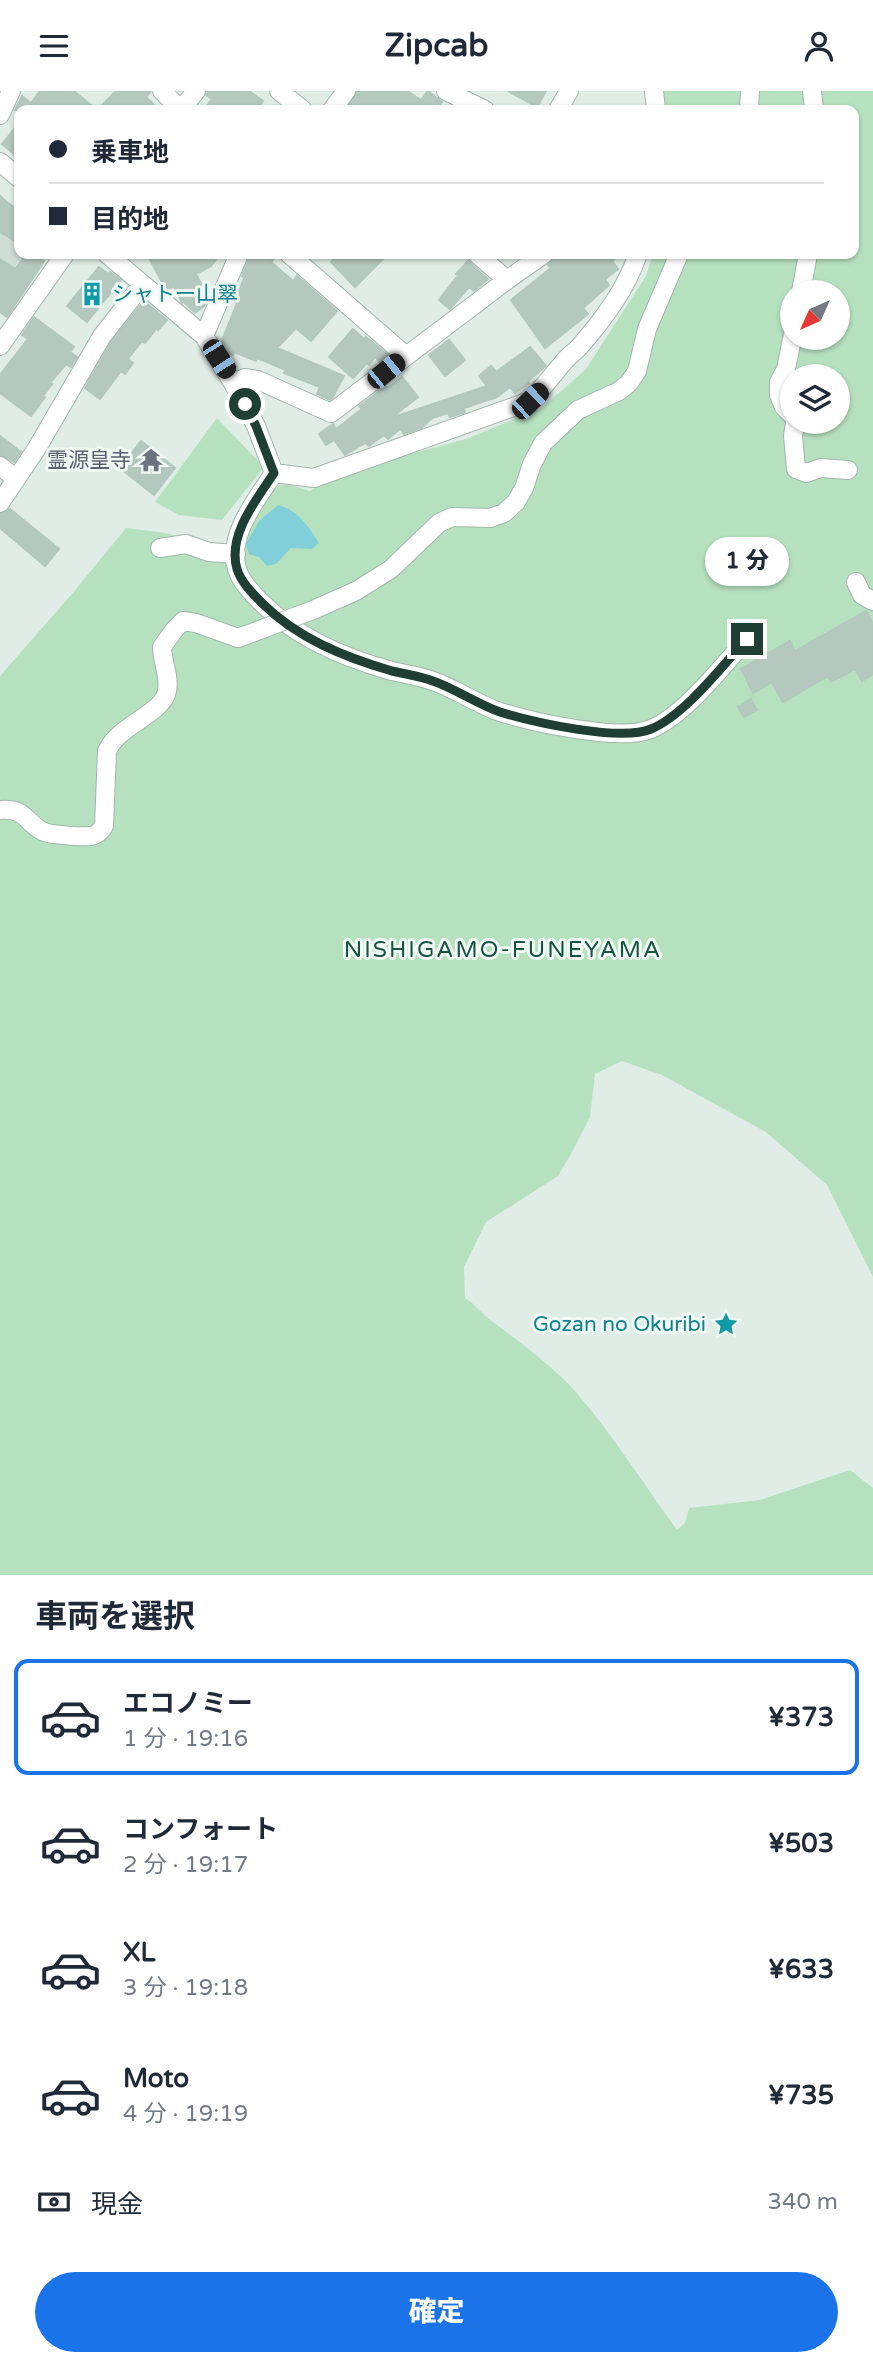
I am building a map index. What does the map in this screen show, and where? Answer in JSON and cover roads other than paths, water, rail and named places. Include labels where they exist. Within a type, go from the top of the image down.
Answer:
[{"type":"street","points":[[0,115],[11,91]]},
{"type":"street","points":[[162,91],[176,105]]},
{"type":"street","points":[[185,105],[196,91]]},
{"type":"street","points":[[279,91],[297,105]]},
{"type":"street","points":[[446,91],[475,105]]},
{"type":"street","points":[[0,162],[14,174]]},
{"type":"street","points":[[0,346],[61,259]]},
{"type":"street","points":[[113,259],[204,336],[256,426],[274,473]]},
{"type":"street","points":[[204,336],[237,259]]},
{"type":"street","points":[[295,259],[405,355]]},
{"type":"street","points":[[483,259],[507,280]]},
{"type":"street","points":[[233,383],[245,378],[258,380],[331,414],[405,355],[537,259]]},
{"type":"street","points":[[274,473],[314,478],[530,401],[546,386],[616,300],[631,276],[636,259]]},
{"type":"street","points":[[0,810],[24,814],[45,833],[91,836],[100,831],[104,826],[107,751],[119,733],[165,698],[168,689],[162,647],[183,621],[196,623],[238,639],[356,591],[391,569],[439,523],[452,517],[490,518],[504,513],[516,502],[524,488],[543,443],[578,410],[619,391],[629,383],[637,371],[647,329],[677,259]]},
{"type":"street","points":[[803,280],[807,259]]},
{"type":"street","points":[[0,503],[102,337],[142,285]]},
{"type":"street","points":[[780,380],[780,397]]},
{"type":"street","points":[[793,434],[796,470],[806,473],[821,468],[848,470]]},
{"type":"street","points":[[0,466],[16,479]]},
{"type":"street","points":[[274,473],[242,521],[236,555],[237,568],[252,593],[305,637],[335,651],[390,670],[432,680],[498,711],[611,734],[650,730],[679,712],[747,639]]},
{"type":"street","points":[[160,548],[186,544],[236,555]]},
{"type":"street","points":[[873,587],[856,582],[862,596],[873,601]]},
{"type":"water","points":[[278,505],[297,515],[319,543],[312,549],[291,548],[276,564],[267,566],[259,557],[249,554],[246,544],[259,521]]},
{"type":"place","name":"シャトー山翠","points":[[92,294]]},
{"type":"place","name":"霊源皇寺","points":[[151,460]]},
{"type":"place","name":"Gozan no Okuribi","points":[[726,1324]]},
{"type":"district","name":"NISHIGAMO-FUNEYAMA","points":[[503,950]]}]
